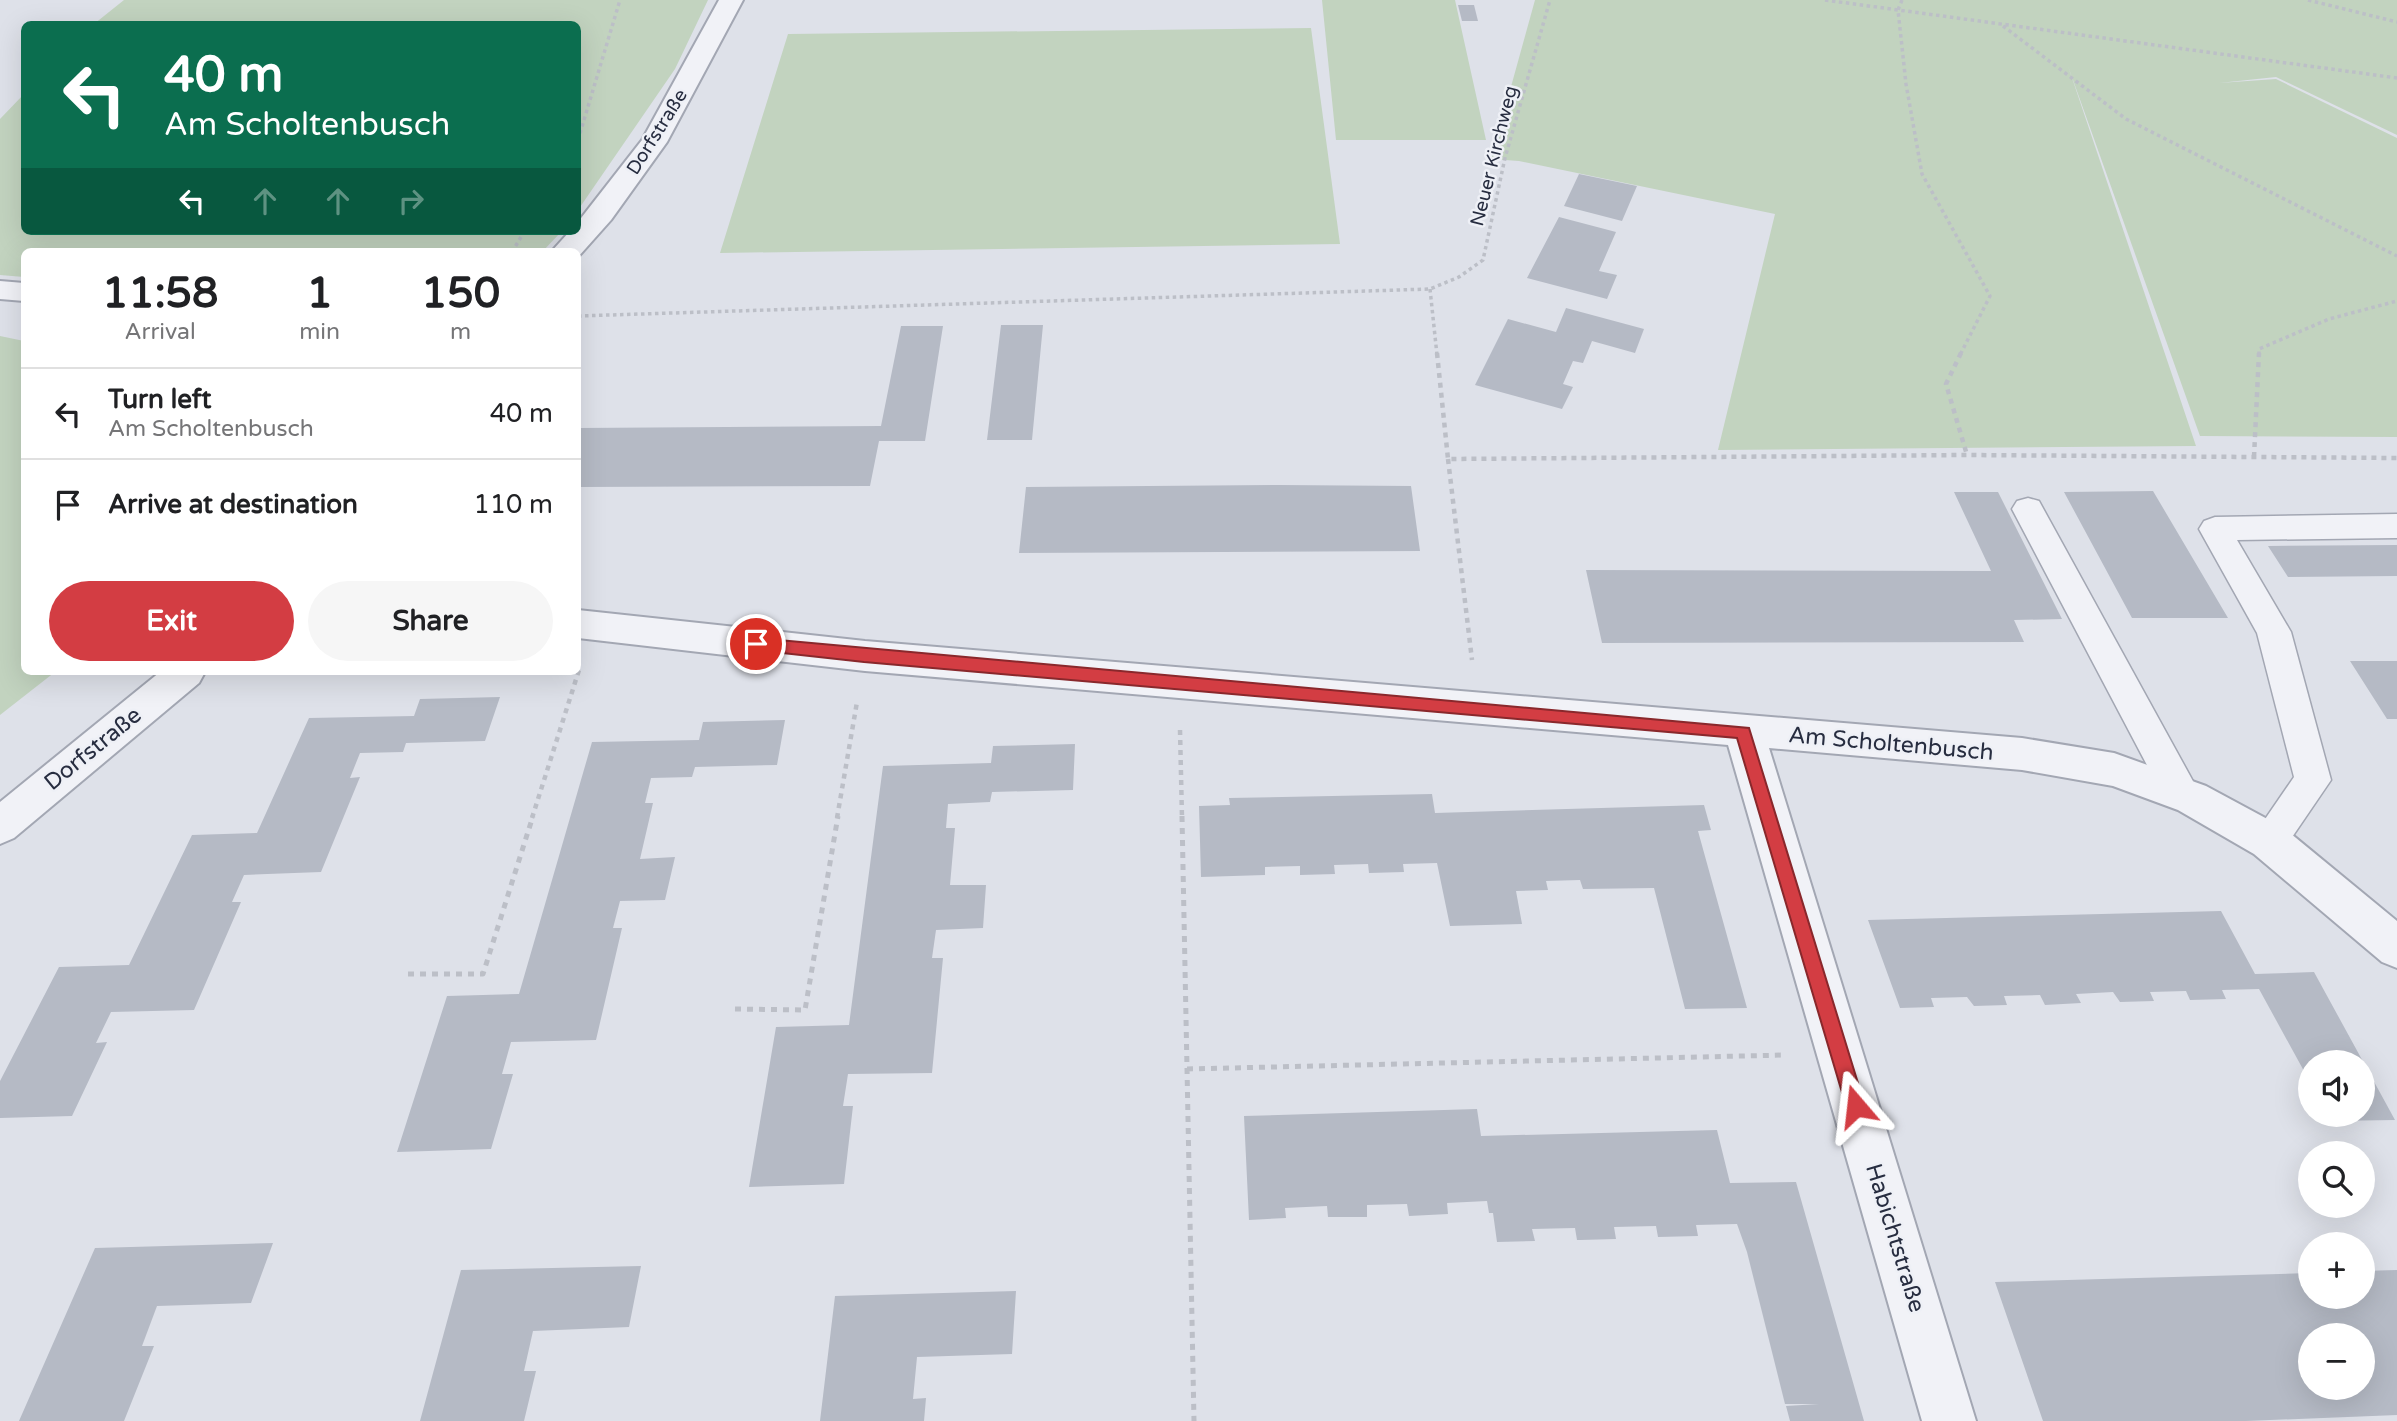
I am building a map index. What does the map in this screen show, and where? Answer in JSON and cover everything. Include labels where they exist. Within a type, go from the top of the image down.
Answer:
[{"type":"street","name":"Dorfstraße","points":[[570,248],[601,214],[654,142],[731,0]]},
{"type":"street","points":[[0,290],[21,292]]},
{"type":"street","name":"Am Scholtenbusch","points":[[585,625],[864,656],[1478,711],[2022,754],[2114,770],[2181,794],[2269,841],[2397,948]]},
{"type":"street","name":"Dorfstraße","points":[[0,826],[182,675]]},
{"type":"street","name":"Habichtstraße","points":[[1744,732],[1949,1421]]},
{"type":"lane","points":[[2028,509],[2181,794]]},
{"type":"lane","points":[[2269,841],[2313,780],[2274,632],[2214,529],[2397,526]]},
{"type":"path","points":[[581,130],[620,0]]},
{"type":"path","name":"Neuer Kirchweg","points":[[1430,289],[1459,277],[1483,260],[1505,158],[1550,0]]},
{"type":"path","points":[[1825,0],[2397,78]]},
{"type":"path","points":[[1902,0],[1898,10],[1906,84],[1922,174],[1990,296],[1946,384],[1967,455]]},
{"type":"path","points":[[2308,0],[2397,22]]},
{"type":"path","points":[[2001,24],[2126,119],[2397,256]]},
{"type":"path","points":[[581,316],[1430,289],[1478,711]]},
{"type":"path","points":[[2254,457],[2259,349],[2329,319],[2397,301]]},
{"type":"path","points":[[1448,459],[1967,455],[2397,457]]},
{"type":"path","points":[[735,1009],[805,1010],[864,656]]},
{"type":"path","points":[[408,974],[483,974],[570,675]]},
{"type":"path","points":[[1180,684],[1194,1421]]},
{"type":"path","points":[[1187,1069],[1840,1053]]},
{"type":"green space","points":[[124,0],[708,0],[675,69],[581,206],[581,21],[98,21]]},
{"type":"green space","points":[[1322,0],[1455,0],[1486,140],[1336,140]]},
{"type":"green space","points":[[1535,0],[2397,0],[2397,135],[2276,77],[2219,83],[2276,79],[2397,138],[2397,437],[2200,436],[2068,66],[2196,446],[1718,450],[1775,214],[1519,161],[1491,159]]},
{"type":"green space","points":[[1311,28],[1340,244],[720,253],[788,34]]},
{"type":"green space","points":[[21,97],[21,235],[558,235],[546,248],[21,248],[21,277],[0,275],[0,119]]},
{"type":"green space","points":[[0,336],[21,340],[21,675],[51,675],[0,715]]},
{"type":"building","points":[[1458,5],[1474,5],[1478,21],[1462,21]]},
{"type":"building","points":[[1579,174],[1637,186],[1622,221],[1564,206]]},
{"type":"building","points":[[1559,217],[1616,232],[1599,271],[1617,275],[1607,299],[1527,278]]},
{"type":"building","points":[[1566,308],[1644,329],[1635,353],[1592,341],[1583,363],[1573,361],[1563,384],[1573,387],[1562,409],[1475,385],[1508,319],[1556,332]]},
{"type":"building","points":[[1001,325],[1043,325],[1032,440],[987,440]]},
{"type":"building","points":[[901,326],[943,326],[925,441],[879,441],[870,486],[581,487],[581,428],[881,426]]},
{"type":"building","points":[[1411,486],[1420,551],[1019,553],[1026,487]]},
{"type":"building","points":[[2153,491],[2228,618],[2132,618],[2064,492]]},
{"type":"building","points":[[1954,492],[1998,492],[2062,619],[2014,620],[2024,642],[1602,643],[1586,570],[1991,571]]},
{"type":"building","points":[[2397,545],[2397,576],[2288,577],[2268,546]]},
{"type":"building","points":[[2350,661],[2397,661],[2397,719],[2387,719]]},
{"type":"building","points":[[500,697],[485,741],[406,743],[403,752],[360,753],[350,778],[360,777],[321,872],[244,875],[232,902],[241,902],[194,1010],[111,1012],[96,1043],[107,1042],[72,1116],[0,1118],[0,1081],[59,967],[129,965],[192,835],[257,833],[309,718],[414,716],[420,699]]},
{"type":"building","points":[[785,720],[777,765],[695,767],[692,777],[651,778],[645,803],[653,803],[640,859],[675,857],[665,900],[620,901],[613,928],[622,928],[596,1040],[511,1042],[502,1074],[513,1074],[491,1149],[397,1152],[447,996],[519,994],[592,742],[699,740],[703,722]]},
{"type":"building","points":[[1075,744],[1073,790],[992,792],[990,802],[948,804],[946,828],[955,828],[950,885],[986,885],[983,928],[936,930],[932,958],[943,958],[932,1073],[848,1074],[843,1106],[853,1106],[844,1184],[749,1187],[776,1027],[849,1025],[883,766],[991,763],[993,746]]},
{"type":"building","points":[[1432,794],[1435,813],[1704,805],[1711,830],[1698,831],[1747,1008],[1685,1009],[1654,888],[1583,889],[1580,880],[1546,881],[1548,890],[1516,891],[1522,924],[1450,926],[1437,863],[1403,864],[1404,872],[1369,873],[1368,864],[1334,865],[1335,874],[1300,875],[1300,866],[1265,867],[1265,875],[1201,877],[1199,806],[1230,805],[1229,798]]},
{"type":"building","points":[[2221,911],[2255,974],[2314,972],[2357,1050],[2298,1050],[2298,1060],[2259,989],[2222,990],[2226,999],[2190,1000],[2186,991],[2150,992],[2154,1001],[2120,1002],[2113,992],[2076,994],[2081,1003],[2045,1005],[2040,995],[2004,996],[2007,1005],[1974,1006],[1967,997],[1931,998],[1934,1007],[1900,1008],[1868,920]]},
{"type":"building","points":[[2375,1083],[2395,1120],[2375,1120]]},
{"type":"building","points":[[1477,1109],[1481,1136],[1717,1130],[1730,1183],[1796,1182],[1864,1421],[1790,1421],[1786,1406],[1819,1404],[1785,1404],[1747,1252],[1737,1224],[1696,1225],[1698,1236],[1658,1237],[1656,1226],[1614,1227],[1616,1239],[1580,1240],[1577,1240],[1575,1228],[1532,1229],[1535,1241],[1497,1242],[1493,1213],[1489,1213],[1487,1201],[1447,1203],[1448,1214],[1409,1216],[1407,1204],[1367,1205],[1367,1217],[1328,1217],[1327,1206],[1285,1208],[1286,1218],[1249,1220],[1244,1116]]},
{"type":"building","points":[[273,1243],[251,1303],[157,1306],[142,1346],[154,1346],[124,1421],[19,1421],[95,1248]]},
{"type":"building","points":[[641,1266],[629,1327],[533,1331],[524,1371],[536,1371],[524,1421],[420,1421],[461,1270]]},
{"type":"building","points":[[2397,1270],[2397,1415],[2246,1421],[2043,1421],[1995,1282],[2298,1273],[2298,1309],[2375,1309],[2375,1271]]},
{"type":"building","points":[[1016,1291],[1012,1354],[917,1357],[913,1399],[926,1398],[924,1421],[820,1421],[835,1296]]},
{"type":"route","points":[[756,644],[1478,711],[1744,732],[1856,1106]]}]
